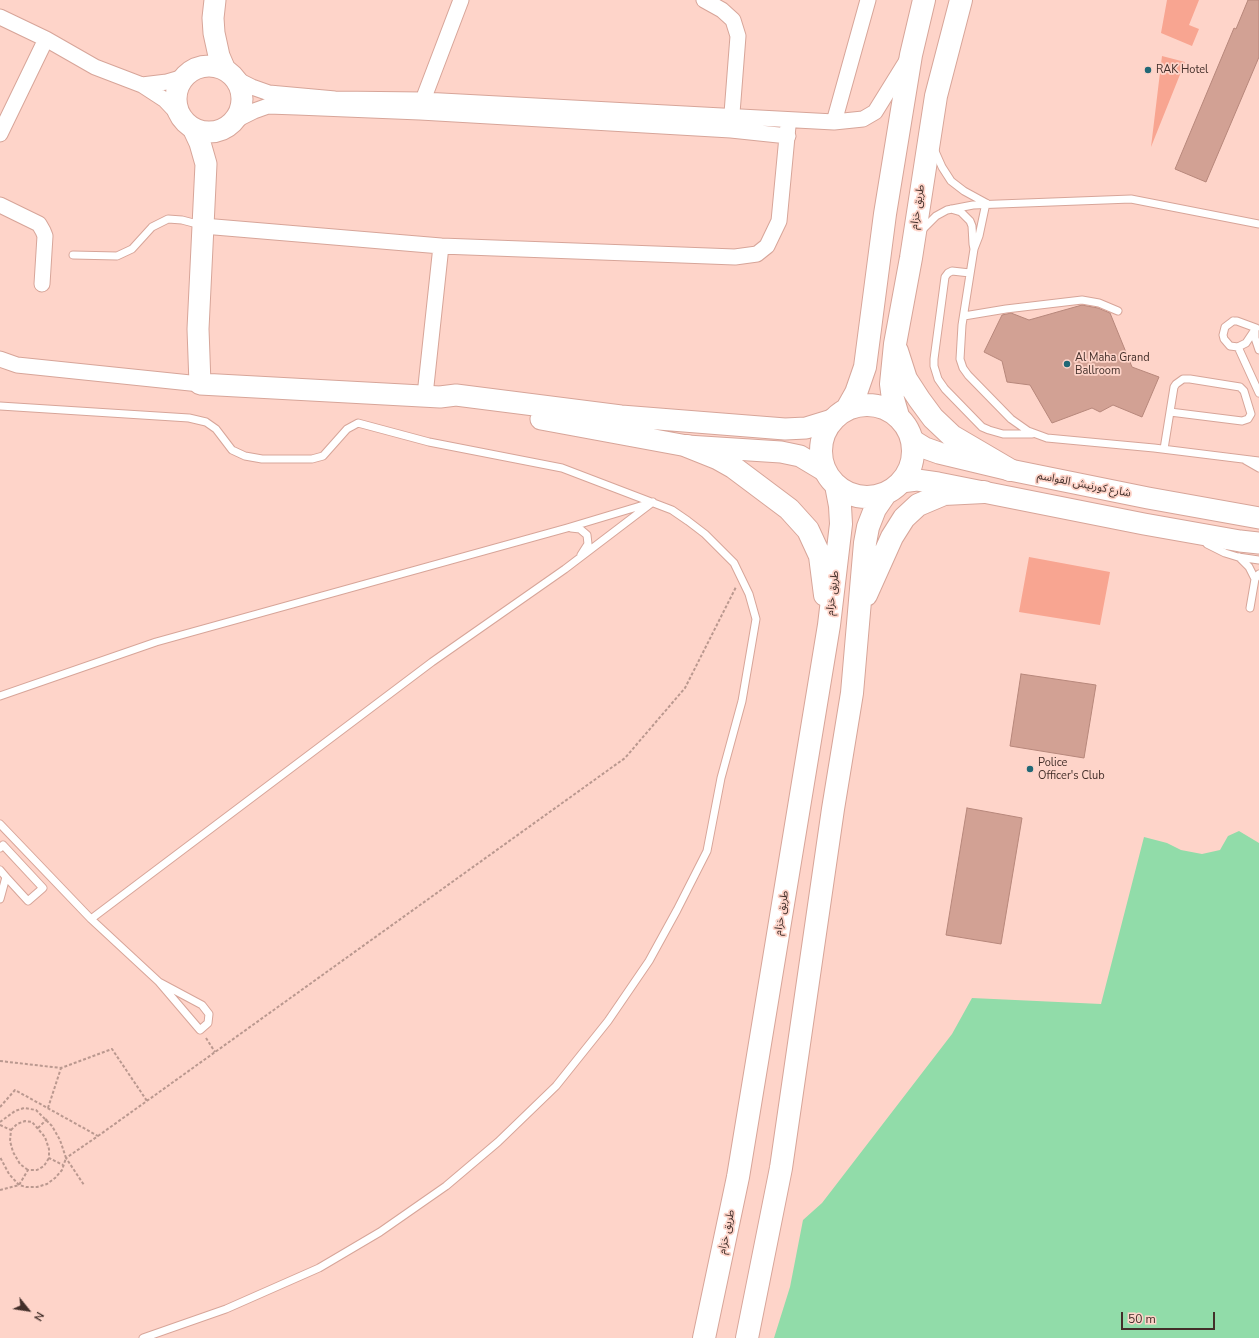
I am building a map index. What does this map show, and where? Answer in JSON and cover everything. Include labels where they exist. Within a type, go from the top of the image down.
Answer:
[{"type":"main road","points":[[894,487],[869,497],[851,494],[830,478],[821,453],[823,436],[856,393],[865,367],[885,214],[911,55],[924,0]]},
{"type":"main road","name":"طريق خزام","points":[[898,416],[893,400],[891,384],[895,344],[911,258],[936,96],[960,0]]},
{"type":"main road","points":[[895,344],[906,379],[933,418],[952,436],[1010,470]]},
{"type":"main road","points":[[747,1338],[781,1168],[833,808],[852,693],[858,615],[868,527],[875,509],[909,469],[913,455],[912,440],[906,427],[898,416],[882,407],[864,404],[839,415]]},
{"type":"main road","points":[[687,446],[717,458],[733,467],[789,509],[808,530],[820,556],[829,625]]},
{"type":"main road","name":"طريق خزام","points":[[704,1338],[738,1177],[829,625],[841,524],[840,506],[830,478]]},
{"type":"main road","points":[[858,615],[892,537],[904,518],[918,505],[944,494],[984,492]]},
{"type":"main road","points":[[699,1338],[713,1300]]},
{"type":"street","points":[[206,164],[228,125],[241,108],[242,93],[219,56],[214,33],[213,18],[215,0]]},
{"type":"street","points":[[421,106],[461,0]]},
{"type":"street","points":[[704,0],[722,10],[733,20],[738,36],[732,124]]},
{"type":"street","points":[[834,122],[868,0]]},
{"type":"street","points":[[0,17],[46,39],[96,67],[142,85],[165,100],[187,123],[207,132],[228,125],[254,111],[268,106],[421,106]]},
{"type":"street","points":[[200,384],[198,329],[206,164],[200,143],[176,104],[177,90],[214,33]]},
{"type":"street","points":[[0,134],[46,39]]},
{"type":"street","points":[[142,85],[167,82],[190,72],[211,66],[252,87],[269,93],[335,99],[421,106],[732,124],[789,119],[834,122],[863,119],[875,112],[911,55]]},
{"type":"street","points":[[202,226],[441,246],[736,257],[756,254],[767,246],[779,221],[789,119]]},
{"type":"street","points":[[732,124],[788,136]]},
{"type":"street","points":[[0,205],[39,224],[43,231],[45,236],[42,284]]},
{"type":"street","points":[[433,396],[441,246]]},
{"type":"street","points":[[0,359],[17,365],[200,384],[433,396],[456,395],[621,416],[785,429],[806,428],[839,415]]},
{"type":"street","points":[[433,396],[453,404],[687,446],[781,452],[800,456],[830,478]]},
{"type":"street","name":"شارع كورنيش القواسم","points":[[912,440],[925,448],[939,453],[1010,470],[1148,498],[1259,518]]},
{"type":"street","points":[[894,487],[917,480],[1158,526],[1259,543]]},
{"type":"lane","points":[[930,131],[938,158],[952,181],[964,191],[986,203]]},
{"type":"lane","points":[[911,258],[919,234],[936,216],[960,206],[986,203],[1131,199],[1259,224]]},
{"type":"lane","points":[[986,203],[979,236],[974,249],[964,316],[960,359],[963,368],[968,375],[1011,419],[1019,426],[1034,434],[1047,438],[1164,449],[1245,460],[1254,459],[1259,461]]},
{"type":"lane","points":[[950,209],[961,212],[970,221],[972,226],[974,249]]},
{"type":"lane","points":[[73,255],[117,256],[132,249],[152,228],[168,219],[182,220],[202,226]]},
{"type":"lane","points":[[970,273],[952,271],[945,277],[934,359],[934,366],[938,379],[945,389],[976,422],[989,430],[1003,434],[1034,434]]},
{"type":"lane","points":[[964,316],[1006,309],[1082,300],[1099,303],[1118,311]]},
{"type":"lane","points":[[1237,321],[1258,327],[1246,343],[1238,347],[1230,346],[1224,339],[1224,331],[1229,323],[1237,321]]},
{"type":"lane","points":[[1258,327],[1255,338],[1259,350]]},
{"type":"lane","points":[[1238,347],[1259,393]]},
{"type":"lane","points":[[1164,449],[1174,387],[1186,378],[1240,387],[1244,392],[1251,414],[1248,419],[1242,421],[1170,412]]},
{"type":"lane","points":[[0,406],[189,418],[206,422],[216,429],[232,450],[245,456],[262,459],[312,459],[323,456],[347,429],[358,423],[429,442],[562,468],[672,510],[705,534],[734,563],[749,594],[756,619],[742,701],[720,778],[707,851],[650,961],[608,1021],[556,1086],[498,1142],[446,1186],[380,1232],[319,1268],[226,1309],[143,1338]]},
{"type":"lane","points":[[1245,460],[1259,468]]},
{"type":"lane","points":[[0,696],[156,642],[567,528],[653,502]]},
{"type":"lane","points":[[91,918],[432,662],[580,557],[653,502]]},
{"type":"lane","points":[[1158,526],[1187,536],[1225,553],[1238,557],[1259,560]]},
{"type":"lane","points":[[567,528],[580,529],[587,535],[588,544],[580,557]]},
{"type":"lane","points":[[1238,557],[1257,576],[1250,608]]},
{"type":"lane","points":[[0,824],[91,918],[159,982],[200,1030],[208,1023],[209,1014],[202,1005],[159,982]]},
{"type":"lane","points":[[0,848],[3,845],[43,888],[28,902],[0,870]]},
{"type":"lane","points":[[0,900],[6,877]]},
{"type":"path","points":[[0,1190],[19,1185],[26,1187],[37,1187],[47,1184],[62,1170],[66,1158],[625,758],[684,688],[741,577]]},
{"type":"path","points":[[200,1030],[215,1052]]},
{"type":"path","points":[[0,1061],[61,1068],[112,1049],[148,1100]]},
{"type":"path","points":[[48,1108],[61,1068]]},
{"type":"path","points":[[0,1107],[15,1090],[98,1136]]},
{"type":"path","points":[[11,1130],[0,1124],[15,1111],[24,1108],[36,1110],[47,1119],[52,1126],[60,1140],[66,1158],[84,1184]]},
{"type":"path","points":[[38,1128],[47,1119]]},
{"type":"path","points":[[25,1121],[32,1122],[38,1128],[45,1137],[49,1149],[49,1158],[44,1166],[37,1170],[28,1170],[20,1164],[13,1152],[10,1141],[11,1130],[17,1124],[25,1121]]},
{"type":"path","points":[[0,1157],[9,1174],[19,1185]]},
{"type":"path","points":[[49,1158],[63,1165]]},
{"type":"path","points":[[19,1185],[28,1170]]},
{"type":"shaded area","points":[[1167,0],[1199,0],[1189,25],[1199,29],[1192,46],[1161,33]]},
{"type":"shaded area","points":[[1162,56],[1185,62],[1151,147]]},
{"type":"shaded area","points":[[1029,557],[1110,572],[1100,625],[1019,612]]},
{"type":"shaded area","points":[[1239,831],[1259,843],[1259,1338],[774,1338],[790,1287],[803,1220],[822,1203],[952,1034],[972,998],[1101,1004],[1144,837],[1167,843],[1181,850],[1202,854],[1220,850],[1228,836]]},
{"type":"building","name":"RAK Hotel","points":[[1248,0],[1259,0],[1259,57],[1206,182],[1175,169],[1234,28],[1236,29]]},
{"type":"building","name":"Al Maha Grand Ballroom","points":[[1082,305],[1098,308],[1110,313],[1132,367],[1159,377],[1142,417],[1113,405],[1100,412],[1092,408],[1052,423],[1030,385],[1007,382],[1002,361],[984,352],[1002,315],[1011,313],[1029,320]]},
{"type":"building","points":[[1021,674],[1096,685],[1084,758],[1010,746]]},
{"type":"building","points":[[967,808],[1022,818],[1001,944],[946,935]]},
{"type":"place","name":"RAK Hotel","points":[[1148,70]]},
{"type":"place","name":"Al Maha Grand Ballroom","points":[[1067,364]]},
{"type":"place","name":"Police Officer's Club","points":[[1030,769]]}]
